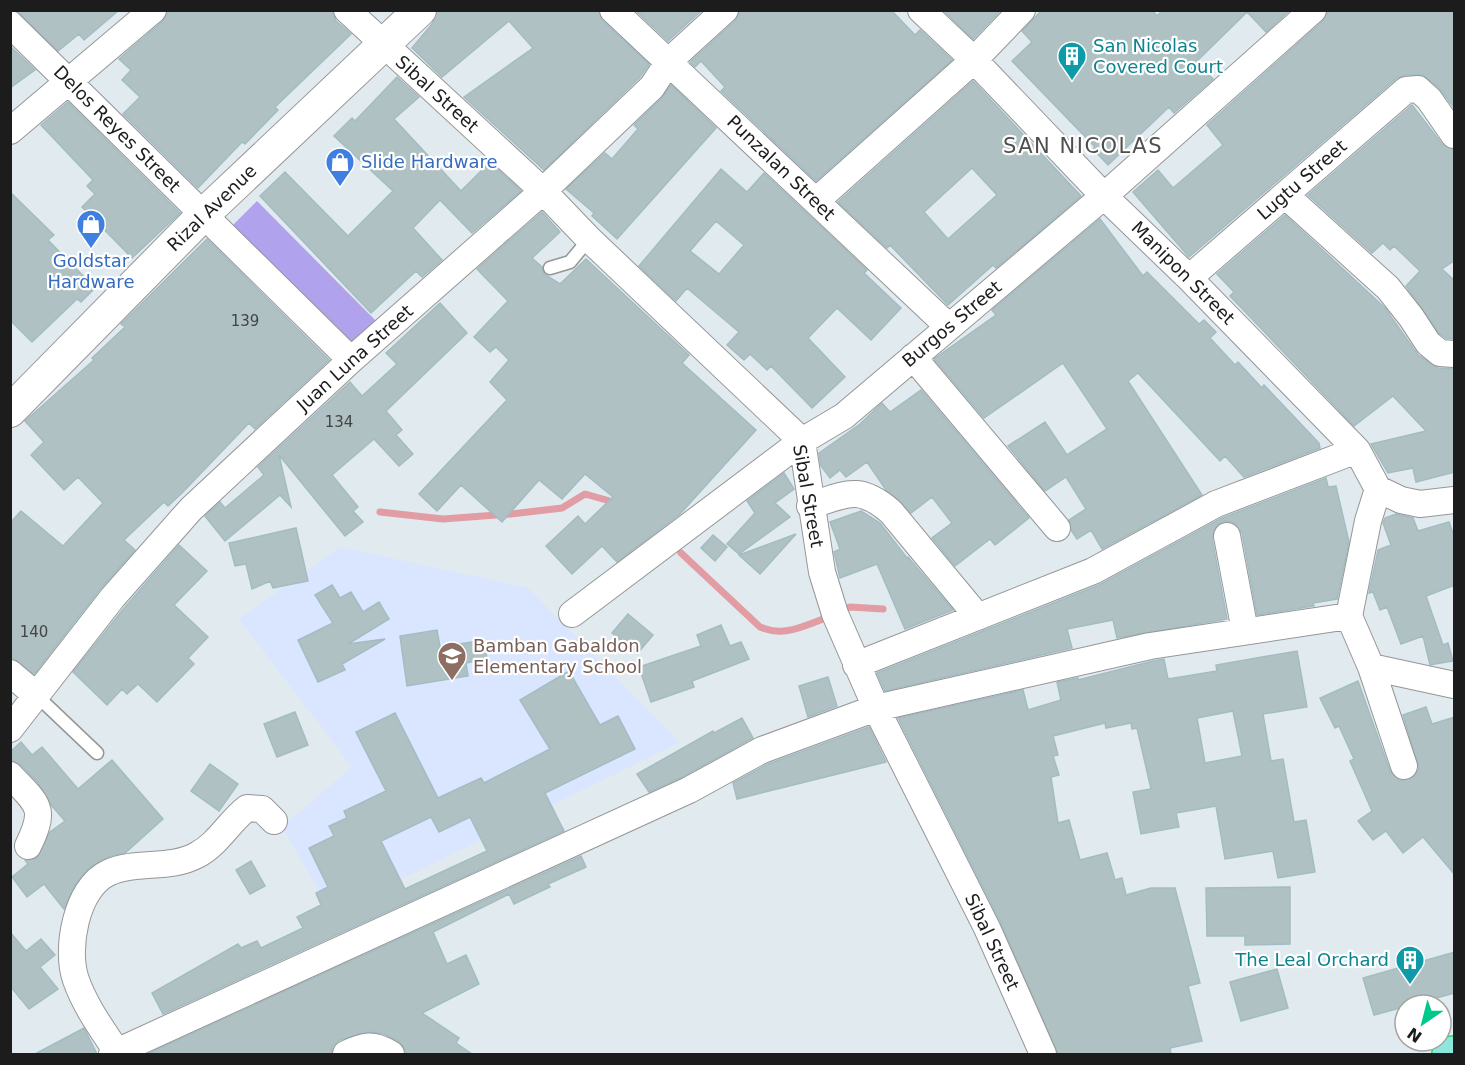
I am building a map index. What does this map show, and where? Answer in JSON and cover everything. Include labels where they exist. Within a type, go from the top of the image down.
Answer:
[{"type":"highway","points":[[1449,1054],[1455,1053]]},
{"type":"street","points":[[10,131],[153,10]]},
{"type":"street","name":"Sibal Street","points":[[347,10],[543,191],[589,239],[802,441],[810,506],[822,572],[835,614],[876,708],[987,928],[1042,1054]]},
{"type":"street","name":"Rizal Avenue","points":[[10,411],[204,214],[420,10]]},
{"type":"street","name":"Punzalan Street","points":[[613,10],[949,327]]},
{"type":"street","name":"Juan Luna Street","points":[[10,729],[113,597],[191,509],[351,360],[543,191],[652,87],[669,61],[724,10]]},
{"type":"street","name":"Manipon Street","points":[[921,10],[974,60],[1104,196],[1189,278],[1357,450],[1378,489]]},
{"type":"street","points":[[816,201],[974,60],[1022,10]]},
{"type":"street","name":"Burgos Street","points":[[573,614],[802,441],[844,416],[1104,196],[1312,10]]},
{"type":"street","name":"Delos Reyes Street","points":[[10,24],[351,360]]},
{"type":"street","name":"Lugtu Street","points":[[1189,278],[1406,90],[1418,89],[1429,99],[1455,135]]},
{"type":"street","points":[[1285,195],[1388,288],[1412,317],[1428,343],[1440,353],[1455,354]]},
{"type":"street","points":[[913,357],[1057,528]]},
{"type":"street","points":[[856,664],[1116,561],[1216,504],[1357,450]]},
{"type":"street","points":[[1404,766],[1371,667],[1349,616],[1368,521],[1378,489],[1401,500],[1420,504],[1455,500]]},
{"type":"street","points":[[810,506],[859,492],[878,500],[891,512],[978,616]]},
{"type":"street","points":[[1227,536],[1245,631]]},
{"type":"street","points":[[274,821],[262,809],[247,808],[234,819],[208,849],[195,857],[177,863],[125,868],[107,874],[94,883],[83,900],[75,920],[73,941],[75,978],[83,998],[115,1053],[689,790],[762,750],[876,708],[1150,646],[1349,616]]},
{"type":"street","points":[[1371,667],[1455,685]]},
{"type":"street","points":[[10,673],[36,695]]},
{"type":"street","points":[[10,775],[33,800],[40,814],[40,822],[28,846]]},
{"type":"street","points":[[346,1054],[363,1046],[374,1045],[391,1054]]},
{"type":"lane","points":[[550,268],[570,262],[589,239]]},
{"type":"lane","points":[[36,695],[97,753]]},
{"type":"shaded area","points":[[257,201],[377,322],[352,346],[233,225]]},
{"type":"shaded area","name":"Bamban Gabaldon Elementary School","points":[[340,547],[528,588],[680,742],[332,913],[282,827],[352,767],[239,619]]},
{"type":"building","points":[[16,10],[119,10],[84,40],[79,34],[58,51]]},
{"type":"building","points":[[168,10],[332,10],[336,21],[351,34],[275,107],[278,110],[245,144],[242,142],[198,188],[123,114],[140,97],[122,80],[131,70],[119,59],[163,21]]},
{"type":"building","points":[[437,10],[598,10],[603,21],[649,64],[640,77],[544,170],[464,97],[533,48],[509,21],[442,77],[412,48],[432,24]]},
{"type":"building","points":[[635,10],[702,10],[668,41]]},
{"type":"building","points":[[740,10],[891,10],[915,35],[920,30],[952,60],[816,181],[721,91],[725,87],[701,61],[695,67],[690,62],[735,21]]},
{"type":"building","points":[[943,10],[1001,10],[973,39]]},
{"type":"building","points":[[1042,10],[1152,10],[1157,16],[1163,10],[1290,10],[1266,32],[1247,12],[1196,62],[1213,79],[1174,113],[1169,107],[1108,165],[1093,149],[1095,147],[1012,61],[1032,42],[1022,31]]},
{"type":"building","points":[[1328,10],[1455,10],[1455,109],[1439,88],[1423,75],[1405,75],[1397,78],[1189,257],[1133,192],[1158,170],[1173,188],[1223,145],[1207,125],[1323,21]]},
{"type":"building","points":[[10,46],[35,70],[10,88]]},
{"type":"building","points":[[397,77],[419,97],[394,119],[461,191],[490,162],[521,191],[472,233],[440,200],[413,228],[442,260],[422,277],[416,271],[371,313],[260,196],[285,172],[348,236],[393,191],[334,136],[352,118],[355,121]]},
{"type":"building","points":[[973,81],[1081,196],[996,268],[993,265],[948,305],[890,245],[887,248],[838,202]],"holes":[[[972,168],[997,195],[948,239],[924,212]]]},
{"type":"building","points":[[671,85],[716,128],[617,239],[592,216],[594,213],[566,189],[605,153],[612,159],[638,129],[634,125],[662,98]]},
{"type":"building","points":[[68,102],[180,213],[132,258],[82,207],[95,194],[87,186],[93,180],[41,125]]},
{"type":"building","points":[[1412,105],[1442,144],[1455,150],[1455,260],[1442,269],[1455,281],[1455,339],[1446,338],[1439,333],[1406,286],[1420,271],[1394,246],[1390,250],[1383,243],[1372,253],[1308,195]]},
{"type":"building","points":[[721,169],[747,192],[764,173],[867,270],[864,273],[901,308],[871,340],[837,308],[808,338],[845,377],[812,408],[771,366],[767,370],[750,354],[744,360],[727,345],[739,332],[687,288],[676,301],[639,266]],"holes":[[[716,221],[744,245],[719,274],[690,251]]]},
{"type":"building","points":[[10,192],[54,235],[48,240],[95,288],[81,302],[77,299],[32,342],[10,320]]},
{"type":"building","points":[[542,212],[560,232],[532,258],[542,267],[544,274],[560,284],[586,259],[689,355],[682,363],[756,430],[680,514],[617,562],[602,546],[572,574],[546,546],[578,516],[585,524],[613,497],[585,474],[562,499],[539,480],[502,522],[461,485],[437,511],[419,494],[507,400],[490,382],[509,360],[496,347],[490,352],[474,337],[508,301],[477,269]]},
{"type":"building","points":[[1285,215],[1385,308],[1418,355],[1438,368],[1455,369],[1455,472],[1416,482],[1413,468],[1388,473],[1371,444],[1426,431],[1393,396],[1354,426],[1230,296],[1234,292],[1217,274]]},
{"type":"building","points":[[1100,219],[1143,276],[1147,272],[1199,324],[1204,320],[1216,332],[1210,338],[1235,365],[1238,362],[1262,388],[1264,385],[1319,443],[1320,448],[1244,477],[1225,456],[1220,461],[1138,373],[1128,381],[1202,495],[1102,549],[1091,530],[1077,539],[1071,530],[1069,520],[1086,509],[1066,477],[1045,491],[1008,446],[1045,422],[1067,455],[1107,429],[1063,363],[984,418],[934,359],[996,315],[992,310]]},
{"type":"building","points":[[207,239],[329,360],[255,429],[249,423],[182,493],[168,506],[164,502],[124,540],[135,550],[101,588],[34,674],[10,656],[10,523],[21,511],[63,546],[103,503],[78,477],[64,490],[31,455],[44,442],[25,421],[94,360],[92,358],[125,327],[121,324]]},
{"type":"building","points":[[440,303],[467,333],[386,411],[402,430],[396,435],[413,454],[399,466],[374,439],[332,475],[358,507],[353,511],[363,522],[345,536],[279,455],[291,507],[280,495],[225,541],[205,516],[220,502],[225,508],[264,475],[258,467],[350,382],[362,396],[397,364],[386,353]]},
{"type":"building","points":[[921,390],[1029,518],[995,545],[990,539],[955,566],[932,538],[952,523],[932,497],[911,513],[886,490],[867,462],[846,477],[840,470],[830,478],[821,466],[819,453],[860,424],[882,403],[890,412]]},
{"type":"building","points":[[784,473],[794,489],[775,503],[790,517],[739,554],[727,544],[755,513],[747,501]]},
{"type":"building","points":[[1326,478],[1328,487],[1336,486],[1349,542],[1337,599],[1313,603],[1314,606],[1257,615],[1242,533],[1232,522],[1224,521],[1217,525],[1212,538],[1227,619],[1117,638],[1113,620],[1067,629],[1072,648],[885,691],[877,673],[1099,585],[1222,518]]},
{"type":"building","points":[[861,511],[880,523],[907,558],[953,610],[905,629],[877,564],[840,578],[834,552],[840,549],[830,522]]},
{"type":"building","points":[[1396,514],[1413,518],[1418,531],[1449,522],[1455,539],[1455,585],[1426,596],[1443,645],[1448,643],[1453,661],[1430,665],[1423,636],[1401,644],[1387,607],[1380,610],[1373,592],[1369,593],[1378,550],[1391,545],[1383,523],[1385,518]]},
{"type":"building","points":[[296,528],[308,581],[273,588],[270,581],[252,589],[246,564],[235,566],[229,543]]},
{"type":"building","points":[[796,534],[760,574],[739,555]]},
{"type":"building","points":[[713,535],[727,547],[715,561],[701,548]]},
{"type":"building","points":[[179,545],[207,571],[174,605],[208,637],[188,658],[194,664],[157,702],[138,684],[127,694],[122,689],[107,705],[73,672]]},
{"type":"building","points":[[332,585],[340,598],[351,592],[363,612],[379,602],[389,619],[348,644],[385,639],[342,664],[345,670],[318,682],[298,640],[333,623],[315,595]]},
{"type":"building","points":[[628,614],[653,635],[637,654],[612,633]]},
{"type":"building","points":[[721,625],[730,646],[741,642],[749,659],[692,681],[694,687],[651,702],[639,667],[701,646],[697,635]]},
{"type":"building","points":[[437,630],[440,647],[484,640],[487,659],[466,663],[468,676],[407,686],[400,636]]},
{"type":"building","points":[[1297,651],[1307,707],[1263,714],[1271,761],[1283,759],[1294,822],[1306,820],[1315,872],[1278,878],[1273,851],[1225,859],[1216,806],[1176,813],[1179,827],[1141,834],[1133,792],[1151,789],[1137,728],[1132,729],[1131,723],[1106,728],[1105,723],[1053,736],[1058,755],[1053,756],[1059,775],[1051,777],[1058,823],[1069,820],[1080,860],[1107,853],[1115,880],[1122,878],[1126,895],[1151,888],[1175,888],[1200,983],[1188,986],[1202,1041],[1170,1048],[1171,1054],[1058,1054],[1000,921],[898,718],[1023,690],[1028,710],[1061,700],[1057,682],[1078,678],[1078,680],[1164,659],[1168,679],[1217,671],[1216,665]],"holes":[[[1233,711],[1242,756],[1205,763],[1197,718]]]},
{"type":"building","points":[[569,671],[600,725],[618,716],[635,749],[545,793],[564,831],[163,1014],[152,993],[238,944],[241,948],[257,941],[261,948],[303,928],[297,917],[321,905],[316,893],[328,887],[309,848],[334,836],[329,826],[347,818],[344,811],[386,791],[356,732],[395,713],[438,798],[481,778],[484,783],[550,749],[520,700]],"holes":[[[431,817],[439,832],[470,817],[487,851],[405,889],[381,841]]]},
{"type":"building","points":[[828,677],[837,706],[808,717],[799,686]]},
{"type":"building","points":[[1358,681],[1390,771],[1400,781],[1415,776],[1419,768],[1403,715],[1426,707],[1432,724],[1455,717],[1455,875],[1423,837],[1403,853],[1386,831],[1373,840],[1358,821],[1372,811],[1350,761],[1354,759],[1339,726],[1335,728],[1320,698]]},
{"type":"building","points":[[295,712],[308,745],[277,757],[264,724]]},
{"type":"building","points":[[742,718],[753,738],[682,777],[649,792],[637,774],[713,731],[714,733]]},
{"type":"building","points":[[869,727],[886,762],[737,799],[733,783],[768,764]]},
{"type":"building","points":[[21,742],[32,755],[42,747],[78,789],[112,760],[163,819],[125,853],[103,859],[88,869],[75,885],[64,909],[44,884],[27,897],[12,877],[28,864],[25,860],[37,858],[50,832],[65,821],[52,806],[38,783],[21,765],[10,760],[10,752]]},
{"type":"building","points":[[210,764],[238,784],[219,811],[191,791]]},
{"type":"building","points":[[581,856],[586,867],[548,884],[550,887],[514,904],[509,894],[433,932],[447,964],[466,955],[479,984],[422,1013],[459,1038],[456,1043],[472,1054],[406,1054],[404,1047],[398,1041],[384,1034],[369,1032],[340,1040],[333,1046],[331,1054],[147,1054]]},
{"type":"building","points":[[251,861],[265,886],[250,894],[236,870]]},
{"type":"building","points":[[1290,887],[1290,944],[1245,945],[1245,936],[1207,936],[1206,888]]},
{"type":"building","points":[[10,932],[26,951],[41,939],[55,955],[40,967],[58,989],[29,1009],[10,986]]},
{"type":"building","name":"The Leal Orchard","points":[[1455,952],[1455,993],[1393,993],[1393,1010],[1374,1015],[1363,978]]},
{"type":"building","points":[[1277,969],[1288,1008],[1241,1021],[1230,982]]},
{"type":"building","points":[[84,1028],[97,1054],[35,1054]]},
{"type":"waterway","points":[[380,512],[443,519],[511,514],[562,508],[585,494],[617,503]]},
{"type":"waterway","points":[[681,553],[760,627],[784,631],[823,619]]},
{"type":"waterway","points":[[841,611],[850,607],[883,609]]},
{"type":"place","name":"San Nicolas Covered Court","points":[[1072,82]]},
{"type":"place","name":"Slide Hardware","points":[[340,188]]},
{"type":"place","name":"Goldstar Hardware","points":[[91,250]]},
{"type":"place","name":"Bamban Gabaldon Elementary School","points":[[452,682]]},
{"type":"place","name":"The Leal Orchard","points":[[1410,986]]},
{"type":"district","name":"SAN NICOLAS","points":[[1083,146]]}]
